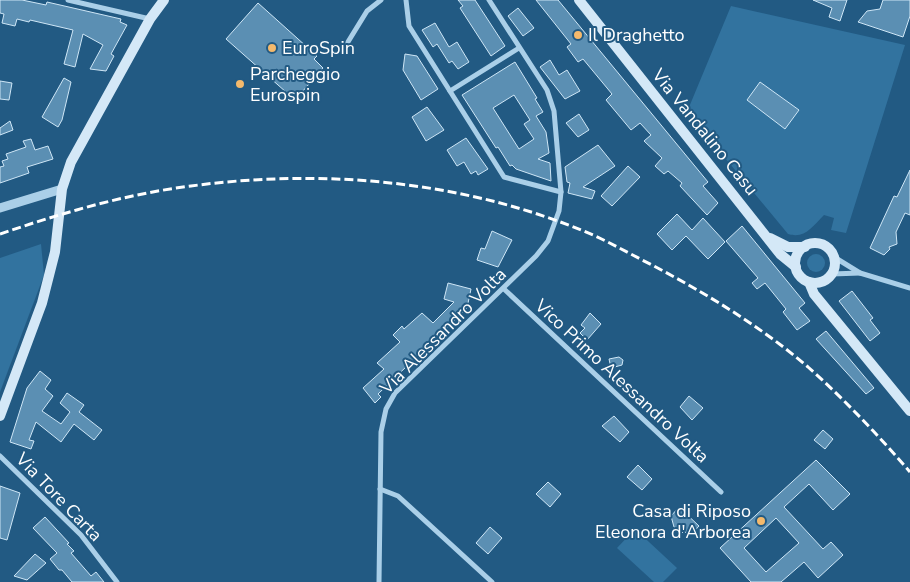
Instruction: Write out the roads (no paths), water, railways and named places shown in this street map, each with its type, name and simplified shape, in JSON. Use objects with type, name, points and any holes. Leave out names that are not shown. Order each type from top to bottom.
[{"type":"main road","points":[[0,416],[42,303],[55,252],[62,189],[71,162],[82,139],[150,20],[164,0]]},
{"type":"main road","name":"Via Vandalino Casu","points":[[579,0],[769,237],[780,254],[796,267]]},
{"type":"main road","name":"Via Vandalino Casu","points":[[769,237],[788,247],[805,247]]},
{"type":"main road","points":[[809,282],[824,281],[832,274],[834,257],[825,246],[813,244],[805,247],[798,254],[796,267],[798,274],[809,282],[814,294],[910,411]]},
{"type":"main road","points":[[824,281],[826,308]]},
{"type":"street","points":[[68,0],[150,20]]},
{"type":"street","points":[[343,50],[367,11],[381,0]]},
{"type":"street","points":[[406,0],[409,26],[504,177],[560,192]]},
{"type":"street","name":"Via Alessandro Volta","points":[[379,582],[381,432],[386,409],[395,393],[504,289],[548,240],[556,222],[560,201],[554,110],[547,90],[488,0]]},
{"type":"street","points":[[450,91],[519,48]]},
{"type":"street","points":[[0,208],[62,189]]},
{"type":"street","points":[[834,257],[860,273],[910,288]]},
{"type":"street","points":[[832,274],[860,273]]},
{"type":"street","name":"Vico Primo Alessandro Volta","points":[[504,289],[722,492]]},
{"type":"street","name":"Via Tore Carta","points":[[0,456],[81,534],[117,582]]},
{"type":"street","points":[[380,489],[398,496],[492,582]]},
{"type":"railway","points":[[0,234],[118,199],[167,189],[242,181],[293,178],[344,179],[446,191],[496,202],[545,217],[593,235],[673,276],[733,312],[771,338],[808,367],[861,418],[910,472]]},
{"type":"place","name":"Il Draghetto","points":[[578,35]]},
{"type":"place","name":"EuroSpin","points":[[272,48]]},
{"type":"place","name":"Parcheggio Eurospin","points":[[240,84]]},
{"type":"place","name":"Casa di Riposo Eleonora d'Arborea","points":[[761,521]]}]
